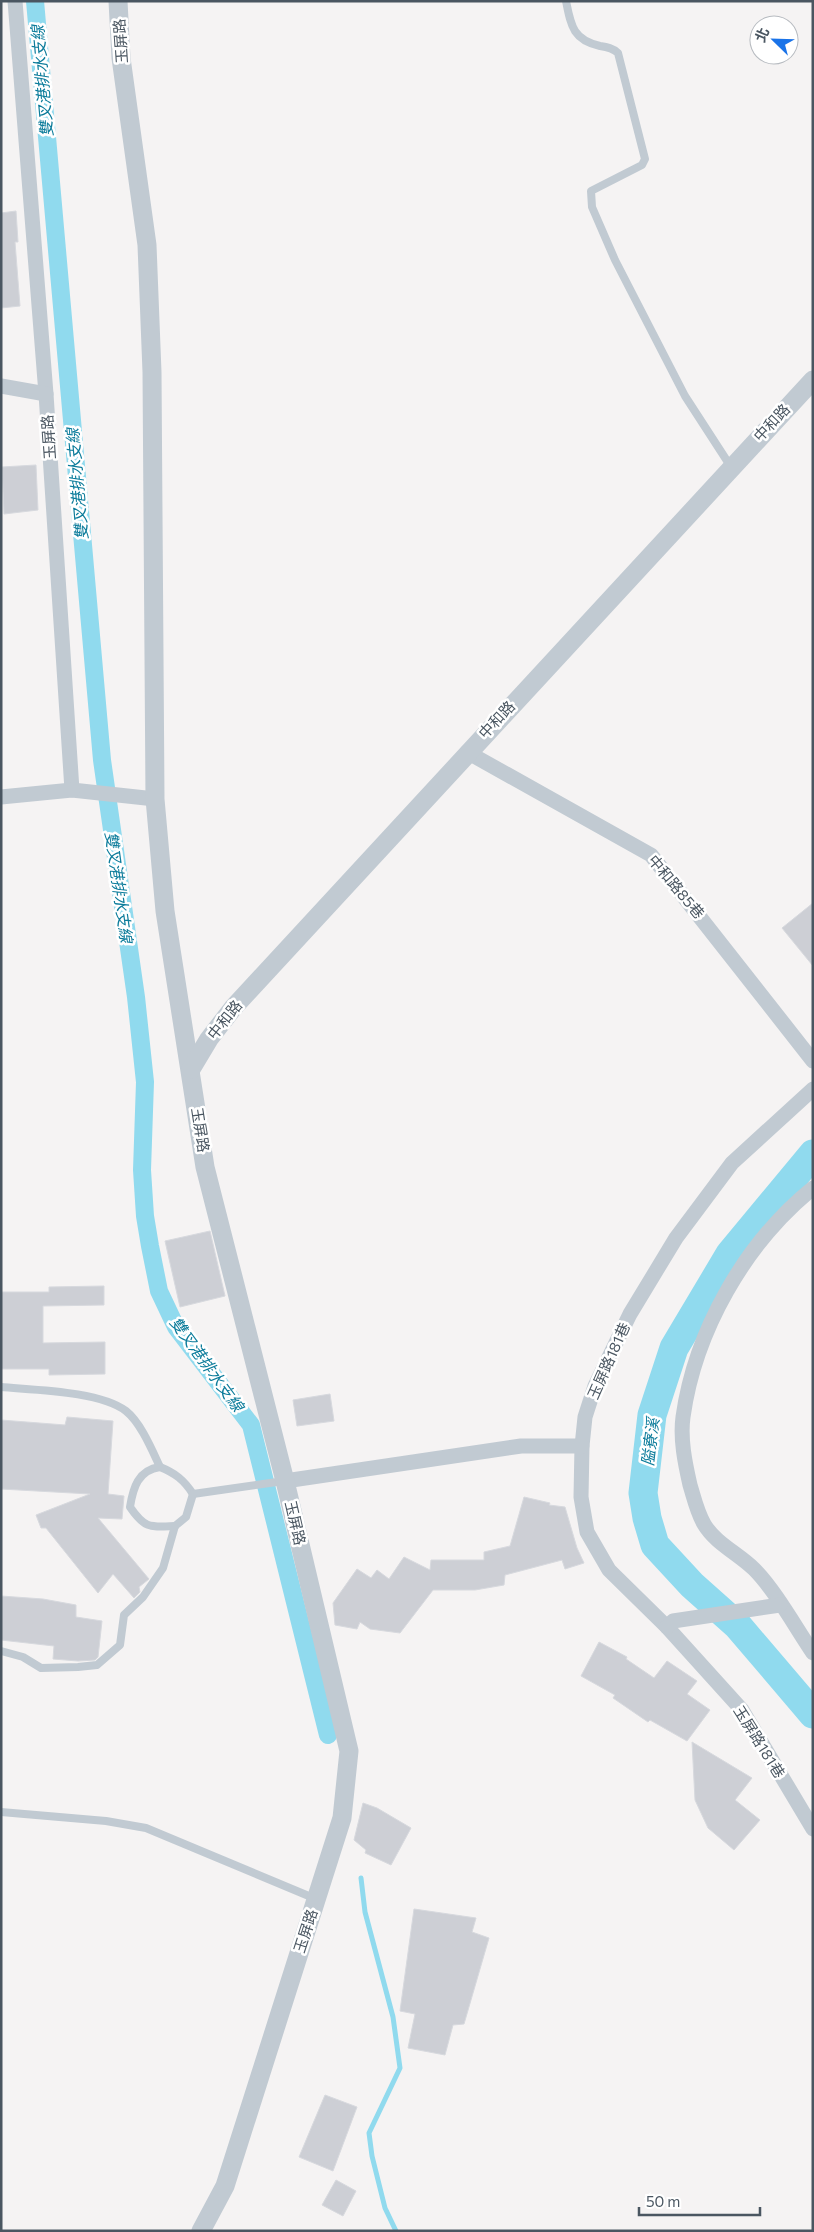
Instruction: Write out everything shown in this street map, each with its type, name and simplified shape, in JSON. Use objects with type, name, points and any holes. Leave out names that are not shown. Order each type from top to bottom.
[{"type":"street","name":"玉屏路","points":[[15,1],[46,394],[72,790]]},
{"type":"street","name":"玉屏路","points":[[118,1],[121,58],[147,255],[152,372],[155,800],[166,911],[205,1167],[285,1481],[349,1751],[342,1818],[225,2186],[202,2231]]},
{"type":"street","name":"中和路","points":[[190,1069],[209,1039],[233,1008],[467,752],[813,380]]},
{"type":"street","points":[[1,386],[46,394]]},
{"type":"street","name":"中和路85巷","points":[[467,752],[652,855],[813,1061]]},
{"type":"street","points":[[1,797],[72,790],[155,800]]},
{"type":"street","name":"玉屏路181巷","points":[[813,1090],[732,1162],[676,1238],[630,1314],[595,1386],[585,1417],[582,1446],[581,1497],[587,1532],[609,1570],[670,1624],[742,1710],[813,1829]]},
{"type":"street","points":[[813,1188],[794,1203],[763,1239],[722,1301],[712,1321],[697,1361],[683,1418],[683,1443],[688,1475],[697,1510],[705,1525],[755,1570],[773,1605],[813,1653]]},
{"type":"street","points":[[285,1481],[521,1446],[582,1446]]},
{"type":"street","points":[[670,1624],[773,1605]]},
{"type":"lane","points":[[566,1],[570,24],[582,41],[610,48],[618,53],[645,159],[642,165],[591,191],[592,207],[615,260],[684,396],[731,467]]},
{"type":"lane","points":[[1,1387],[93,1397],[126,1411],[147,1439],[160,1467]]},
{"type":"lane","points":[[1,1651],[23,1657],[41,1668],[97,1665],[120,1645],[124,1615],[143,1597],[163,1568],[175,1526],[186,1517],[193,1494],[187,1484],[172,1472],[160,1467],[150,1468],[139,1477],[132,1491],[130,1507],[140,1522],[152,1527],[175,1526]]},
{"type":"lane","points":[[193,1494],[285,1481]]},
{"type":"lane","points":[[1,1812],[106,1821],[146,1828],[316,1899]]},
{"type":"building","points":[[16,211],[18,242],[15,242],[20,306],[1,308],[1,213]]},
{"type":"building","points":[[36,465],[38,510],[4,514],[2,467]]},
{"type":"building","points":[[813,903],[813,966],[782,928]]},
{"type":"building","points":[[210,1231],[225,1296],[180,1307],[165,1241]]},
{"type":"building","points":[[104,1286],[104,1305],[43,1306],[43,1343],[105,1342],[105,1374],[49,1375],[49,1369],[1,1369],[1,1292],[49,1292],[49,1287]]},
{"type":"building","points":[[330,1394],[334,1421],[297,1426],[293,1400]]},
{"type":"building","points":[[67,1417],[113,1421],[108,1494],[124,1496],[122,1519],[98,1518],[149,1579],[139,1587],[140,1592],[134,1598],[113,1574],[98,1593],[46,1528],[41,1528],[36,1515],[90,1494],[1,1489],[1,1420],[65,1425]]},
{"type":"building","points":[[524,1497],[550,1503],[549,1505],[565,1507],[577,1548],[584,1563],[565,1569],[562,1560],[505,1575],[504,1585],[475,1590],[433,1590],[400,1633],[370,1629],[360,1622],[357,1629],[335,1625],[333,1603],[357,1569],[371,1578],[377,1570],[389,1579],[404,1557],[430,1570],[431,1560],[484,1560],[484,1552],[510,1546]]},
{"type":"building","points":[[1,1596],[43,1599],[76,1605],[76,1617],[102,1621],[98,1657],[95,1660],[78,1661],[53,1659],[54,1646],[1,1640]]},
{"type":"building","points":[[599,1642],[627,1657],[626,1659],[654,1678],[667,1661],[697,1681],[687,1694],[710,1710],[687,1741],[650,1720],[648,1722],[613,1698],[615,1695],[581,1676]]},
{"type":"building","points":[[692,1742],[752,1778],[735,1800],[760,1820],[734,1850],[708,1828],[695,1800]]},
{"type":"building","points":[[363,1803],[377,1808],[411,1828],[391,1865],[365,1853],[366,1850],[354,1840]]},
{"type":"building","points":[[414,1909],[476,1918],[472,1932],[489,1938],[464,2024],[453,2025],[445,2055],[408,2048],[415,2014],[400,2011]]},
{"type":"building","points":[[325,2095],[357,2107],[333,2171],[299,2157]]},
{"type":"building","points":[[336,2180],[356,2191],[343,2216],[322,2205]]},
{"type":"waterway","name":"雙叉港排水支線","points":[[35,1],[102,760],[136,997],[145,1082],[142,1170],[145,1216],[150,1246],[159,1291],[176,1327],[251,1425],[328,1735]]},
{"type":"waterway","name":"隘寮溪","points":[[813,1154],[730,1254],[674,1348],[652,1415],[643,1493],[647,1518],[655,1545],[692,1585],[738,1626],[813,1714]]},
{"type":"waterway","points":[[361,1878],[365,1912],[393,2017],[400,2068],[369,2133],[372,2156],[385,2208],[396,2231]]}]
